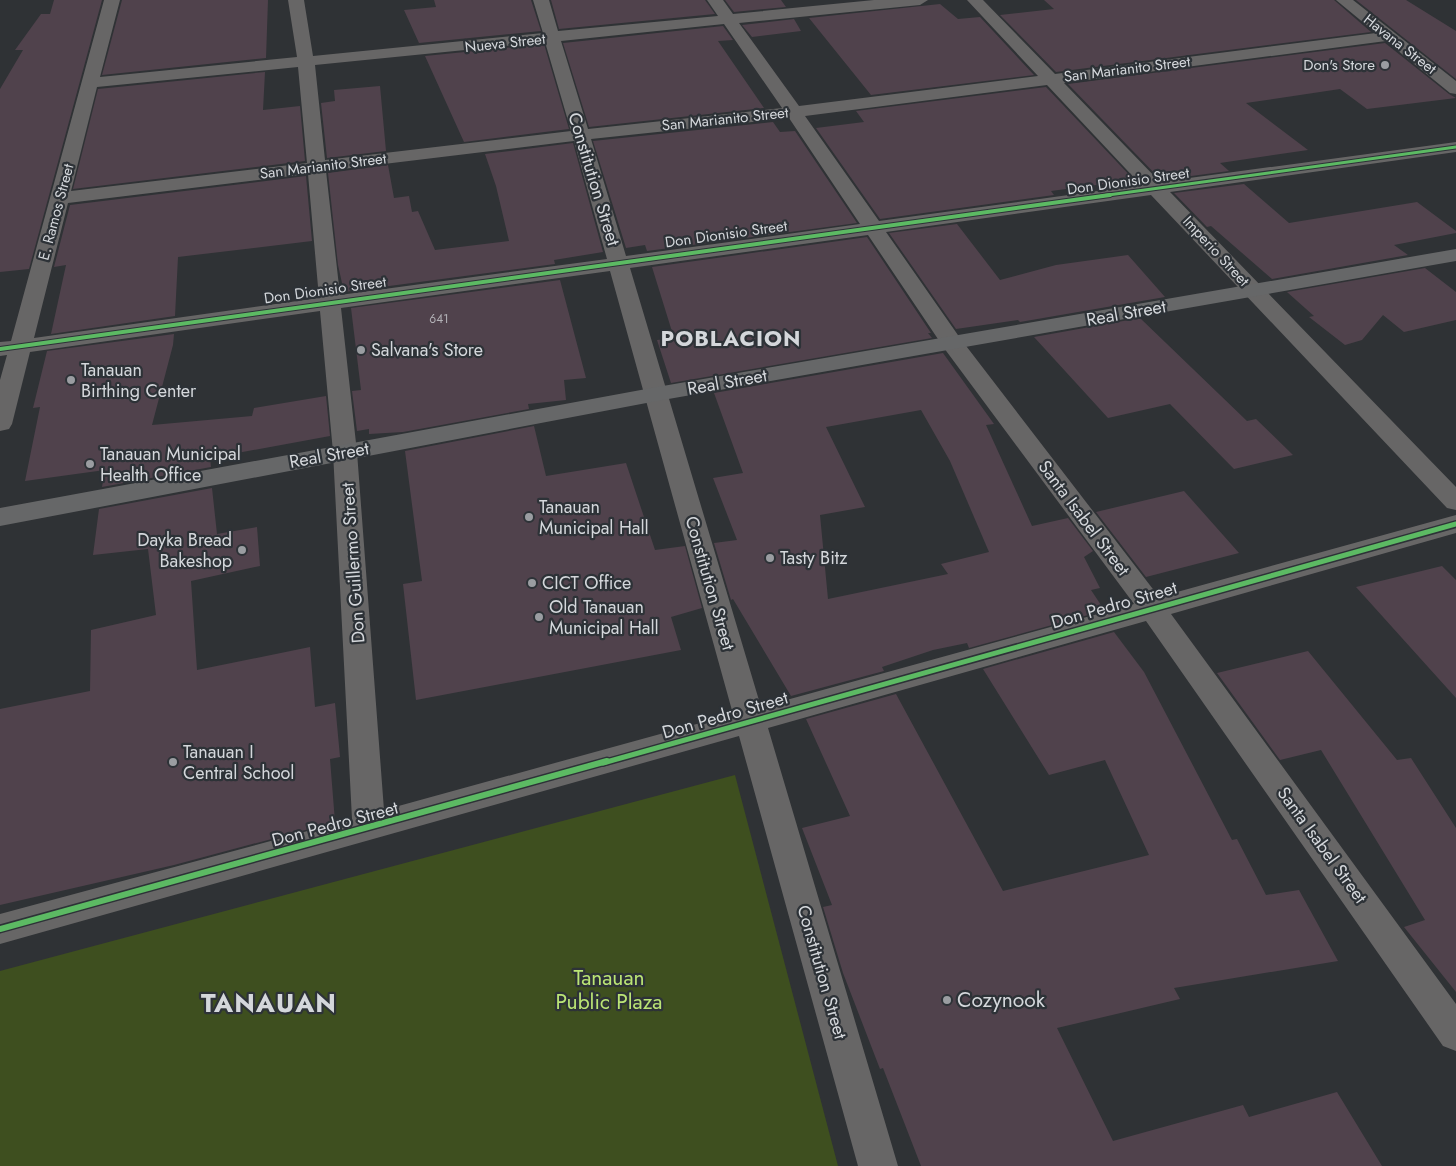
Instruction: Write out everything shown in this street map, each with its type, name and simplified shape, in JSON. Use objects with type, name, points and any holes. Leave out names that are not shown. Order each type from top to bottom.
[{"type":"main road","name":"Real Street","points":[[0,518],[657,394],[1456,255]]},
{"type":"street","name":"E. Ramos Street","points":[[0,424],[112,0]]},
{"type":"street","name":"Don Guillermo Street","points":[[296,0],[306,62],[346,452],[369,828]]},
{"type":"street","name":"Constitution Street","points":[[540,0],[619,262],[749,722],[878,1166]]},
{"type":"street","name":"Santa Isabel Street","points":[[714,0],[794,112],[952,343],[1153,608],[1456,1034]]},
{"type":"street","name":"Nueva Street","points":[[90,83],[920,0]]},
{"type":"street","name":"Imperio Street","points":[[975,0],[1456,502]]},
{"type":"street","name":"Havana Street","points":[[1344,0],[1456,89]]},
{"type":"street","name":"San Marianito Street","points":[[60,198],[580,135],[794,112],[1389,36]]},
{"type":"street","name":"Don Dionisio Street","points":[[0,349],[873,227],[1159,190],[1456,147]]},
{"type":"street","name":"Don Pedro Street","points":[[0,930],[1456,524]]},
{"type":"green space","name":"Tanauan Public Plaza","points":[[735,775],[838,1166],[0,1166],[0,971]]},
{"type":"building","points":[[54,0],[102,0],[29,269],[0,272],[0,89],[23,50],[15,50],[41,14],[50,14]]},
{"type":"building","points":[[122,0],[268,0],[266,58],[102,75]]},
{"type":"building","points":[[434,0],[531,0],[541,31],[419,43],[404,10],[436,7]]},
{"type":"building","points":[[551,0],[705,0],[715,14],[559,29]]},
{"type":"building","points":[[725,0],[781,0],[786,7],[734,12]]},
{"type":"building","points":[[1044,0],[1334,0],[1371,32],[1056,72],[1000,15],[1054,9]]},
{"type":"building","points":[[1356,0],[1406,0],[1456,31],[1456,79]]},
{"type":"building","points":[[940,4],[958,19],[980,17],[1034,75],[871,95],[809,18]]},
{"type":"building","points":[[794,19],[801,31],[752,37],[742,25]]},
{"type":"building","points":[[723,26],[733,40],[718,41],[764,108],[589,127],[563,43]]},
{"type":"building","points":[[1385,43],[1456,98],[1367,109],[1340,89],[1246,103],[1308,150],[1220,163],[1229,171],[1161,180],[1068,84]]},
{"type":"building","points":[[544,44],[569,129],[464,142],[425,56]]},
{"type":"building","points":[[265,72],[263,110],[300,106],[305,161],[73,189],[98,89]]},
{"type":"building","points":[[380,86],[386,151],[327,158],[321,103],[335,101],[334,90]]},
{"type":"building","points":[[1046,87],[1134,180],[1051,191],[1054,195],[880,219],[816,128],[864,122],[856,111]]},
{"type":"building","points":[[773,122],[780,132],[795,131],[857,223],[647,251],[645,245],[626,248],[593,141]]},
{"type":"building","points":[[573,143],[603,252],[554,260],[555,264],[344,292],[338,265],[328,173],[388,165],[394,198],[409,196],[412,212],[418,211],[435,250],[509,241],[496,186],[485,154]]},
{"type":"building","points":[[306,176],[312,241],[178,257],[175,316],[51,334],[66,265],[54,267],[70,205]]},
{"type":"building","points":[[1244,184],[1289,223],[1417,202],[1456,231],[1456,233],[1394,245],[1408,255],[1272,279],[1211,226],[1207,227],[1174,193]]},
{"type":"building","points":[[957,224],[1000,280],[1056,265],[1128,255],[1165,297],[1020,322],[1018,320],[956,329],[889,233]]},
{"type":"building","points":[[867,237],[931,333],[928,333],[932,338],[671,383],[657,340],[674,338],[652,267]]},
{"type":"building","points":[[1425,268],[1456,292],[1456,320],[1404,332],[1383,315],[1362,340],[1345,345],[1309,317],[1314,316],[1287,292]]},
{"type":"building","points":[[560,280],[586,378],[564,380],[566,400],[528,404],[529,409],[403,432],[369,434],[369,429],[357,431],[352,391],[361,390],[351,308]]},
{"type":"building","points":[[1140,318],[1247,421],[1256,419],[1293,455],[1234,469],[1170,404],[1108,418],[1034,337]]},
{"type":"building","points":[[174,334],[173,345],[152,425],[252,416],[254,408],[326,396],[330,436],[210,458],[211,467],[102,487],[105,470],[25,481],[40,407],[33,408],[47,351]]},
{"type":"building","points":[[943,353],[994,424],[986,425],[1032,526],[1068,518],[1093,551],[1084,557],[1100,588],[1091,590],[1101,605],[1095,606],[1099,612],[969,648],[967,643],[933,650],[882,667],[884,671],[791,696],[733,599],[731,600],[714,543],[737,540],[713,478],[743,473],[714,393]],"holes":[[[921,410],[950,461],[989,552],[941,564],[948,574],[828,599],[820,515],[865,507],[826,427]]]},
{"type":"building","points":[[534,426],[546,476],[626,463],[655,550],[685,546],[702,608],[671,617],[681,650],[416,700],[403,584],[422,581],[405,451]]},
{"type":"building","name":"Tanauan I Central School","points":[[212,488],[217,534],[257,527],[260,566],[191,581],[197,670],[310,647],[315,707],[335,703],[340,757],[330,759],[335,822],[174,865],[0,905],[0,709],[90,691],[91,630],[156,615],[148,549],[93,555],[99,509]]},
{"type":"building","points":[[1184,491],[1239,553],[1146,577],[1096,512]]},
{"type":"building","points":[[1442,566],[1456,580],[1456,698],[1356,587]]},
{"type":"building","points":[[1114,632],[1144,672],[1232,840],[1237,839],[1266,895],[1299,890],[1338,961],[1174,988],[1180,999],[1057,1028],[1113,1141],[1243,1105],[1249,1117],[1337,1092],[1382,1166],[921,1166],[883,1068],[880,1069],[843,973],[823,907],[832,905],[802,828],[850,816],[806,719],[896,694],[1003,891],[1149,855],[1105,760],[1049,775],[983,669]]},
{"type":"building","points":[[1308,651],[1397,760],[1411,758],[1456,828],[1456,992],[1404,927],[1425,920],[1321,750],[1280,760],[1217,673]]},
{"type":"cycle path","points":[[0,349],[1456,147]]},
{"type":"cycle path","points":[[0,929],[369,828],[1456,524]]},
{"type":"place","name":"Don's Store","points":[[1385,65]]},
{"type":"place","name":"Salvana's Store","points":[[361,350]]},
{"type":"place","name":"Tanauan Birthing Center","points":[[71,380]]},
{"type":"place","name":"Tanauan Municipal Health Office","points":[[90,464]]},
{"type":"place","name":"Tanauan Municipal Hall","points":[[529,517]]},
{"type":"place","name":"Dayka Bread Bakeshop","points":[[242,550]]},
{"type":"place","name":"Tasty Bitz","points":[[770,558]]},
{"type":"place","name":"CICT Office","points":[[532,583]]},
{"type":"place","name":"Old Tanauan Municipal Hall","points":[[539,617]]},
{"type":"place","name":"Tanauan I Central School","points":[[173,762]]},
{"type":"place","name":"Cozynook","points":[[947,1000]]},
{"type":"district","name":"POBLACION","points":[[731,338]]},
{"type":"district","name":"TANAUAN","points":[[269,1003]]}]
